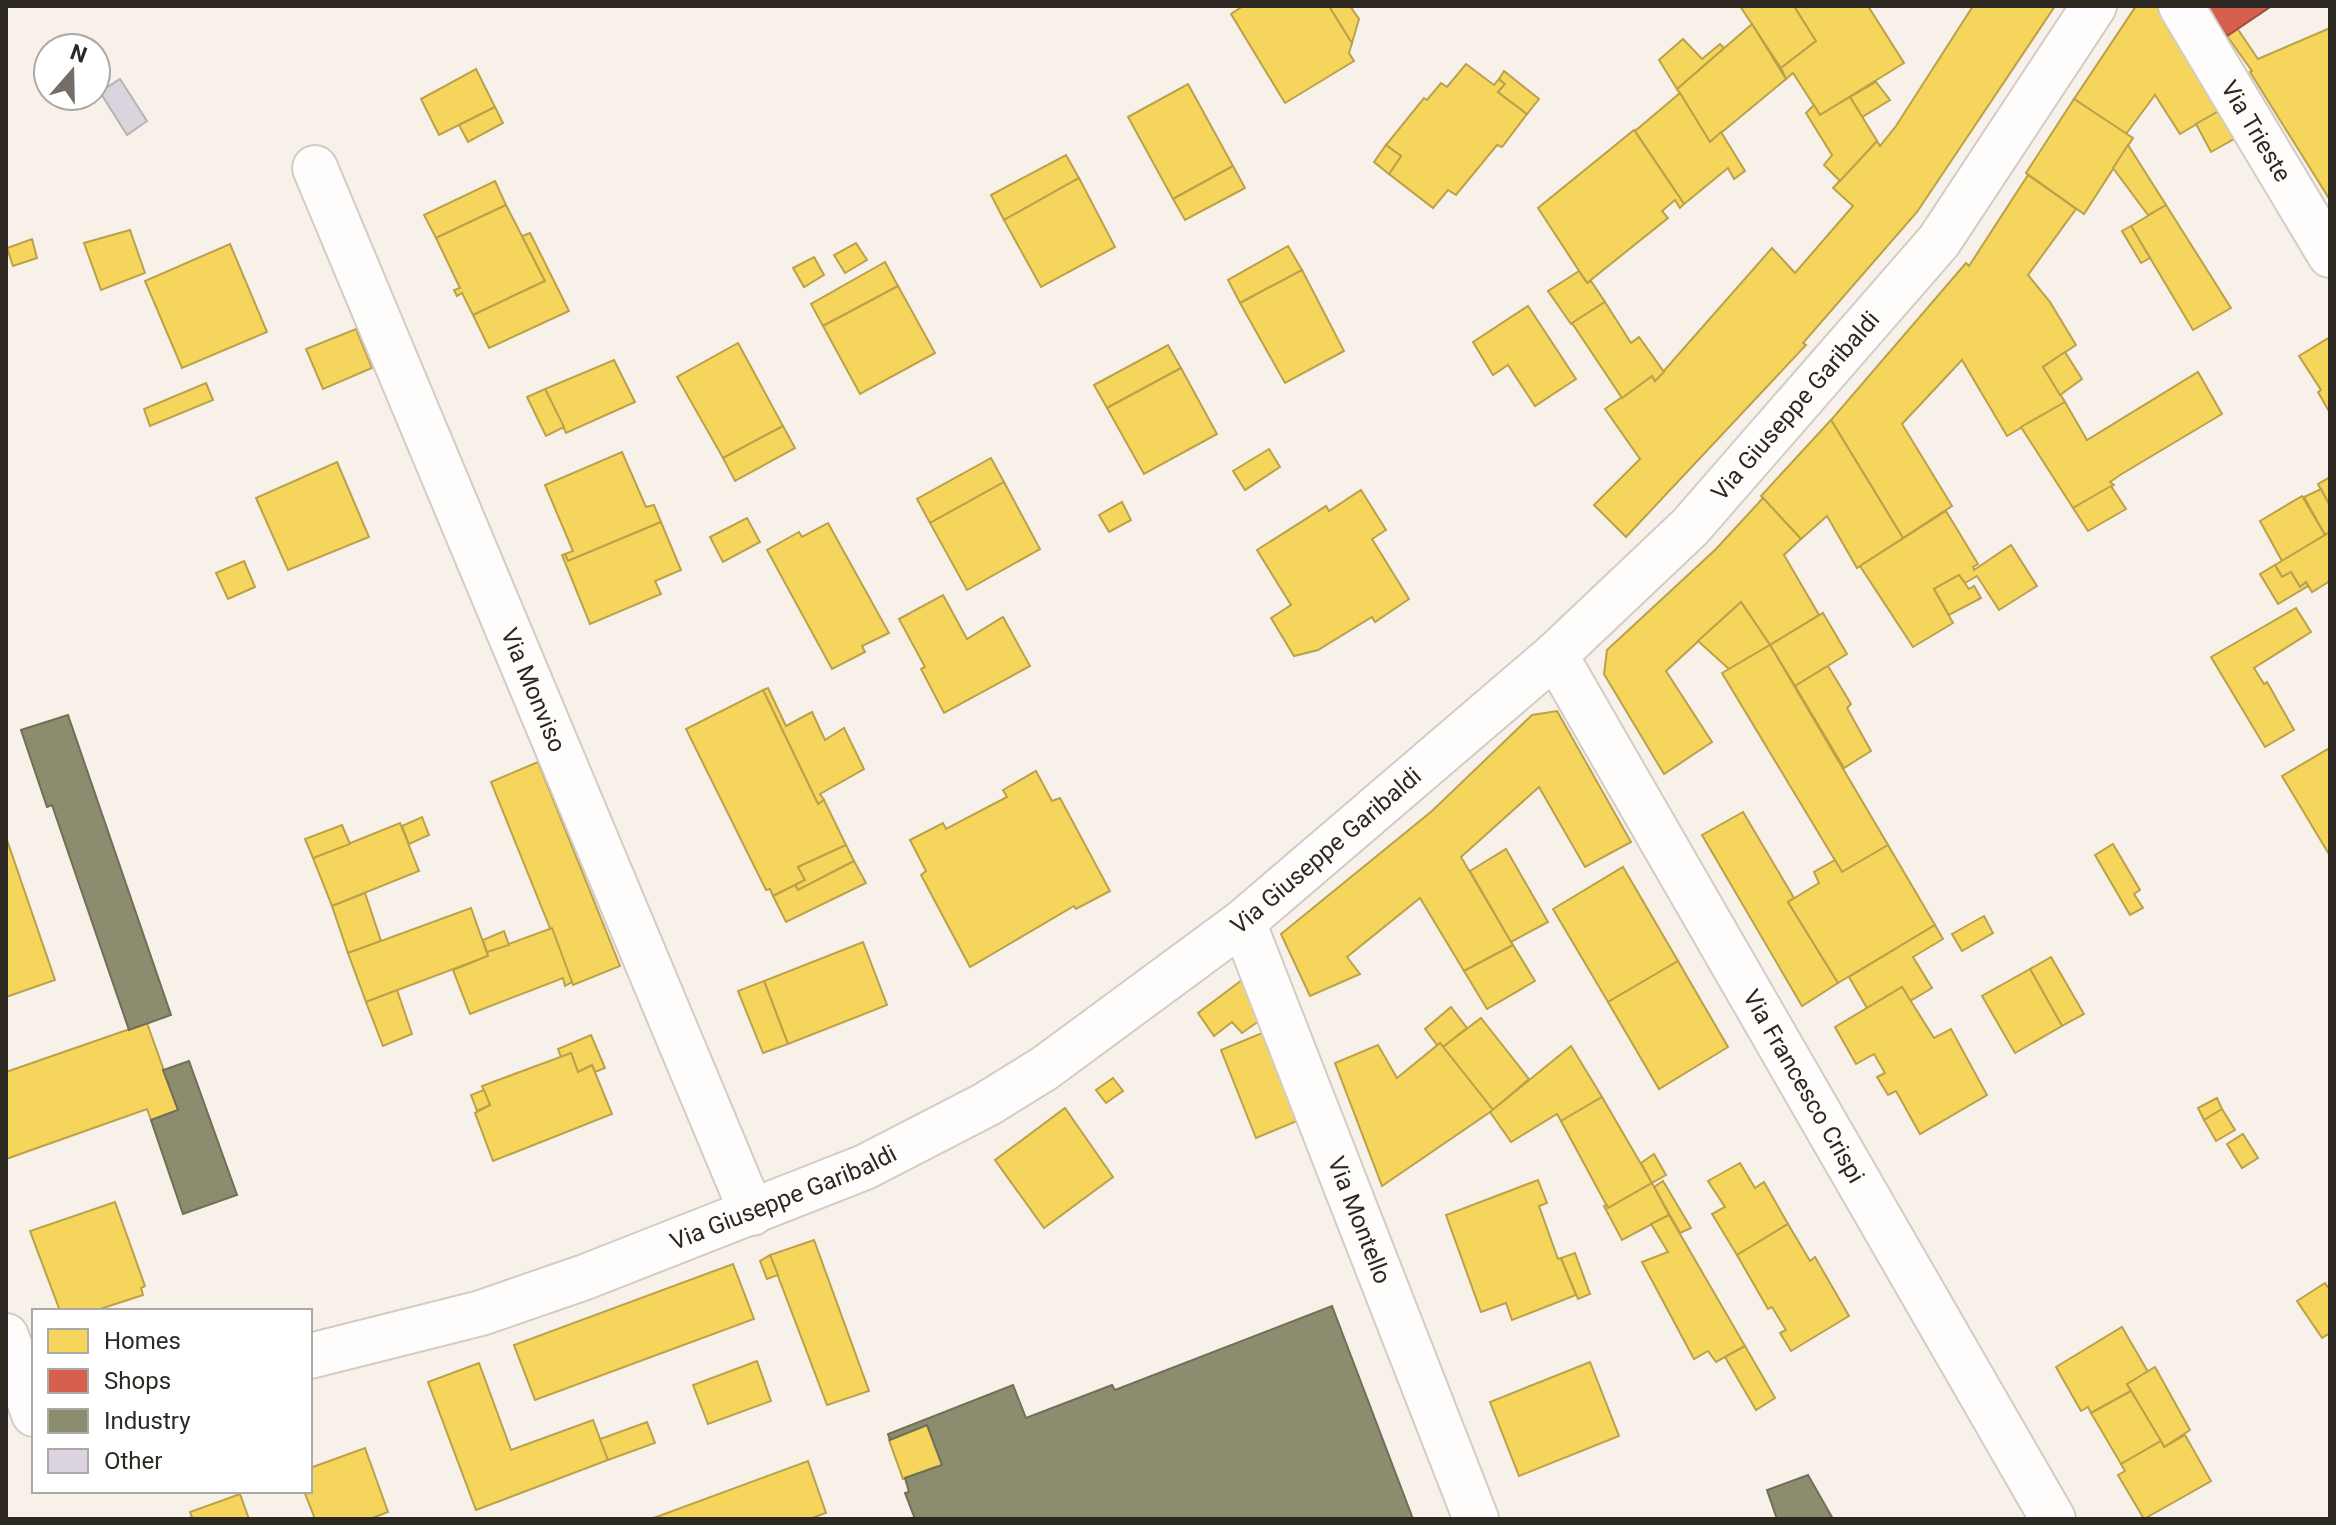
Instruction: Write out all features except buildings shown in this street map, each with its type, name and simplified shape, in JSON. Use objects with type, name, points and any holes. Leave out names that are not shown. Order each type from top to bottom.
[{"type":"street","name":"Via Giuseppe Garibaldi","points":[[312,1355],[481,1313],[585,1277],[865,1167],[987,1104],[1045,1068],[1243,922],[1555,655],[1690,527],[1939,241],[2094,6]]},
{"type":"street","name":"Via Trieste","points":[[2181,6],[2330,255]]},
{"type":"street","name":"Via Monviso","points":[[315,168],[752,1213]]},
{"type":"street","name":"Via Francesco Crispi","points":[[1555,655],[2053,1519]]},
{"type":"street","name":"Via Montello","points":[[1243,922],[1476,1519]]},
{"type":"street","points":[[6,1336],[32,1408]]},
{"type":"street","points":[[6,1427],[32,1421]]}]
